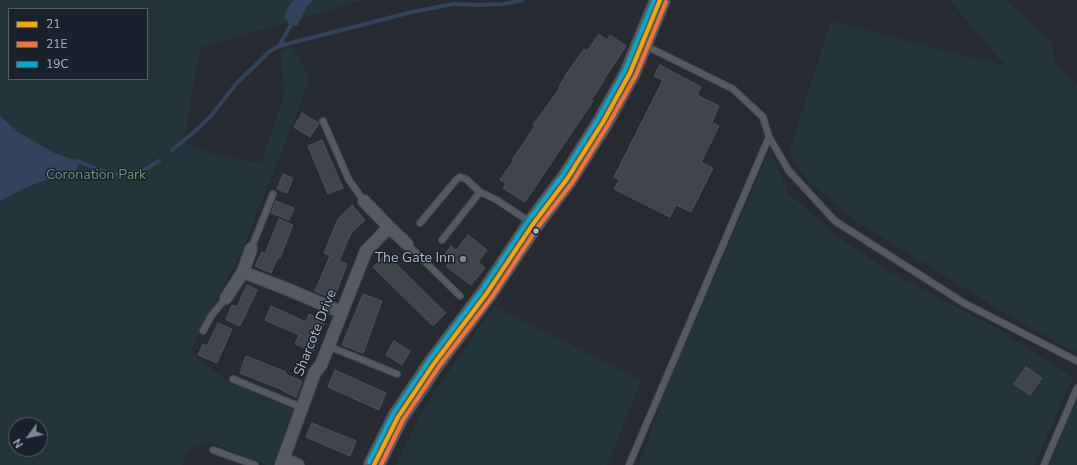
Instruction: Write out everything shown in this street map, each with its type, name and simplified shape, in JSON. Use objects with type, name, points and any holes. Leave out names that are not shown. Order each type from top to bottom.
[{"type":"highway","points":[[374,465],[398,417],[435,362],[488,293],[533,224],[567,179],[603,122],[630,73],[660,0]]},
{"type":"street","points":[[364,201],[407,244]]},
{"type":"street","name":"Sharcote Drive","points":[[282,462],[315,372],[321,365],[366,251],[389,227]]},
{"type":"street","points":[[226,298],[243,272],[251,249]]},
{"type":"street","points":[[243,272],[341,312]]},
{"type":"street","points":[[282,462],[298,465]]},
{"type":"lane","points":[[642,44],[733,89],[763,117],[769,137],[789,171],[835,221],[964,303],[1077,361]]},
{"type":"lane","points":[[323,121],[349,180],[364,201]]},
{"type":"lane","points":[[629,465],[769,137]]},
{"type":"lane","points":[[420,223],[457,179],[463,177],[480,192],[497,200],[533,224]]},
{"type":"lane","points":[[442,240],[480,192]]},
{"type":"lane","points":[[251,249],[272,194]]},
{"type":"lane","points":[[407,244],[460,296]]},
{"type":"lane","points":[[203,331],[211,316],[226,298]]},
{"type":"lane","points":[[328,346],[397,374]]},
{"type":"lane","points":[[233,379],[303,408]]},
{"type":"lane","points":[[1044,465],[1077,388]]},
{"type":"lane","points":[[213,450],[255,465]]},
{"type":"green space","name":"Coronation Park","points":[[0,0],[363,0],[200,48],[184,142],[216,155],[261,163],[285,93],[280,51],[292,46],[310,79],[244,246],[190,351],[226,380],[293,409],[273,465],[266,465],[210,442],[188,450],[183,465],[0,465]]},
{"type":"green space","points":[[949,0],[1006,0],[1052,42],[1055,63],[1077,84],[1077,351],[1072,351],[1010,316],[857,222],[807,180],[789,152],[831,21],[1006,66]]},
{"type":"green space","points":[[770,150],[789,194],[838,237],[885,269],[997,329],[1073,377],[1034,465],[639,465],[663,395]]},
{"type":"green space","points":[[494,306],[641,380],[607,465],[396,465],[425,406]]},
{"type":"green space","points":[[1077,399],[1077,465],[1049,465]]},
{"type":"water","points":[[294,0],[314,0],[307,6],[298,25],[294,26],[289,24],[284,17]]},
{"type":"water","points":[[0,116],[18,132],[54,153],[78,161],[75,180],[49,179],[27,187],[0,201]]},
{"type":"building","points":[[599,34],[607,40],[610,35],[626,46],[591,100],[593,101],[525,202],[503,188],[506,183],[500,180],[535,126],[533,125],[560,88],[559,87],[567,73],[584,49],[587,51]]},
{"type":"building","points":[[660,65],[701,87],[697,95],[719,106],[712,122],[719,126],[701,162],[713,168],[691,212],[676,205],[670,217],[614,189],[619,180],[614,177],[663,80],[654,76]]},
{"type":"building","points":[[302,113],[319,123],[310,137],[294,127]]},
{"type":"building","points":[[322,140],[343,188],[328,194],[308,146]]},
{"type":"building","points":[[283,174],[293,178],[287,193],[277,189]]},
{"type":"building","points":[[276,201],[294,208],[289,220],[271,213]]},
{"type":"building","points":[[352,205],[365,220],[351,233],[339,261],[347,264],[334,299],[315,291],[330,256],[324,253],[338,219]]},
{"type":"building","points":[[279,219],[293,225],[280,258],[278,257],[271,273],[255,266],[262,252],[265,254]]},
{"type":"building","name":"The Gate Inn","points":[[468,235],[487,250],[478,262],[485,268],[471,285],[446,266],[449,262],[443,257],[451,246],[456,250]]},
{"type":"building","points":[[386,254],[446,313],[433,326],[373,267]]},
{"type":"building","points":[[247,285],[257,290],[240,326],[226,320],[232,305],[237,307]]},
{"type":"building","points":[[363,294],[382,301],[363,353],[342,345]]},
{"type":"building","points":[[271,306],[306,322],[309,314],[325,321],[313,351],[295,344],[299,335],[265,320]]},
{"type":"building","points":[[218,323],[232,329],[217,363],[198,355],[203,344],[207,346]]},
{"type":"building","points":[[394,341],[410,351],[402,365],[386,355]]},
{"type":"building","points":[[246,356],[286,372],[285,374],[302,381],[296,397],[283,390],[240,373]]},
{"type":"building","points":[[1026,367],[1042,378],[1030,395],[1014,384]]},
{"type":"building","points":[[335,370],[386,393],[379,410],[328,387]]},
{"type":"building","points":[[312,423],[356,441],[350,456],[306,437]]},
{"type":"waterway","points":[[172,150],[211,116],[236,84],[270,51],[279,46],[412,12],[454,4],[504,4],[522,0]]},
{"type":"waterway","points":[[279,46],[291,25]]},
{"type":"waterway","points":[[78,161],[99,170],[121,175],[144,170],[159,161]]},
{"type":"transit line","name":"19C","points":[[369,462],[393,414],[430,359],[482,290],[528,221],[562,176],[598,119],[625,70],[654,0]]},
{"type":"transit line","name":"21","points":[[374,465],[398,417],[435,362],[487,293],[533,224],[567,179],[603,122],[630,73],[660,0]]},
{"type":"transit line","name":"21E","points":[[381,465],[403,420],[440,365],[492,297],[538,227],[572,183],[608,125],[636,75],[666,2]]},
{"type":"place","name":"The Gate Inn","points":[[463,259]]}]
